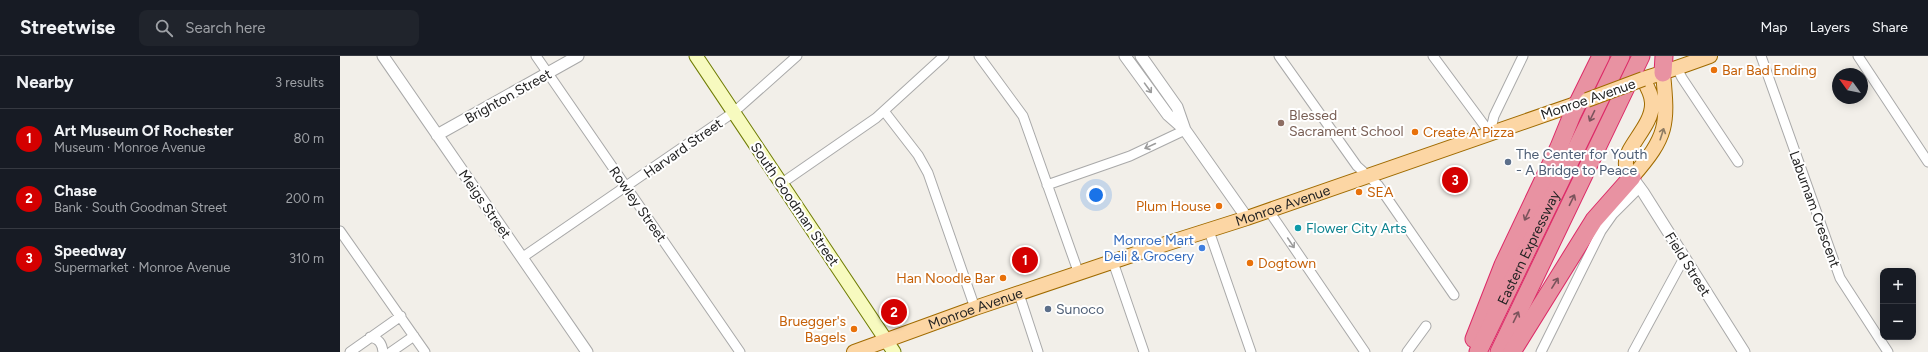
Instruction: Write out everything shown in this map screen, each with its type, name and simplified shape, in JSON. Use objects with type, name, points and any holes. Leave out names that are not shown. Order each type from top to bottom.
[{"type":"highway","points":[[1469,352],[1501,269],[1582,102],[1601,56]]},
{"type":"highway","name":"Eastern Expressway","points":[[1478,352],[1621,56]]},
{"type":"highway","name":"Eastern Expressway","points":[[1499,352],[1641,56]]},
{"type":"highway","points":[[1512,352],[1594,220],[1636,182]]},
{"type":"main road","name":"South Goodman Street","points":[[696,56],[890,346]]},
{"type":"main road","name":"Monroe Avenue","points":[[854,352],[890,346],[975,308],[1269,211],[1367,175],[1582,102],[1644,79],[1668,65],[1710,56]]},
{"type":"main road","points":[[1636,182],[1663,132],[1666,112],[1668,65]]},
{"type":"main road","points":[[1636,182],[1626,165],[1627,157],[1644,128],[1652,108],[1651,97],[1644,79]]},
{"type":"street","name":"Meigs Street","points":[[383,56],[523,257],[587,352]]},
{"type":"street","name":"Rowley Street","points":[[536,56],[740,352]]},
{"type":"street","name":"Brighton Street","points":[[437,135],[578,56]]},
{"type":"street","name":"Harvard Street","points":[[523,257],[626,188],[734,112],[797,56]]},
{"type":"street","points":[[782,183],[884,110],[944,56]]},
{"type":"street","points":[[979,56],[1023,116],[1079,274]]},
{"type":"street","points":[[1125,56],[1168,115],[1186,130]]},
{"type":"street","points":[[1141,56],[1177,107],[1186,130],[1247,218]]},
{"type":"street","points":[[1280,56],[1357,166],[1378,185],[1454,295]]},
{"type":"street","points":[[1434,56],[1490,133]]},
{"type":"street","points":[[1490,133],[1494,116],[1523,56]]},
{"type":"street","name":"Laburnam Crescent","points":[[1761,56],[1840,278],[1888,352]]},
{"type":"street","points":[[1858,56],[1928,162]]},
{"type":"street","points":[[1668,65],[1682,78],[1738,162]]},
{"type":"street","points":[[884,110],[918,155],[928,173],[975,308]]},
{"type":"street","points":[[1047,185],[1130,156],[1186,130]]},
{"type":"street","points":[[1542,352],[1601,231],[1623,203],[1636,182]]},
{"type":"street","name":"Field Street","points":[[1636,182],[1744,352]]},
{"type":"street","points":[[1269,211],[1365,352]]},
{"type":"street","points":[[340,231],[425,352]]},
{"type":"street","points":[[1209,231],[1251,352]]},
{"type":"street","points":[[1633,352],[1684,258]]},
{"type":"street","points":[[1113,262],[1144,352]]},
{"type":"street","points":[[1019,294],[1038,352]]},
{"type":"street","points":[[350,352],[401,316]]},
{"type":"street","points":[[1407,352],[1426,326]]},
{"type":"street","points":[[391,352],[414,336]]},
{"type":"street","points":[[370,337],[381,343],[383,352]]},
{"type":"place","name":"Bar Bad Ending","points":[[1714,70]]},
{"type":"place","name":"Blessed Sacrament School","points":[[1281,123]]},
{"type":"place","name":"Create A Pizza","points":[[1415,132]]},
{"type":"place","name":"The Center for Youth - A Bridge to Peace","points":[[1508,162]]},
{"type":"place","name":"Speedway","points":[[1455,180]]},
{"type":"place","name":"SEA","points":[[1359,192]]},
{"type":"place","name":"Plum House","points":[[1219,206]]},
{"type":"place","name":"Flower City Arts","points":[[1298,228]]},
{"type":"place","name":"Monroe Mart Deli & Grocery","points":[[1202,248]]},
{"type":"place","name":"Art Museum Of Rochester","points":[[1025,260]]},
{"type":"place","name":"Dogtown","points":[[1250,263]]},
{"type":"place","name":"Han Noodle Bar","points":[[1003,278]]},
{"type":"place","name":"Sunoco","points":[[1048,309]]},
{"type":"place","name":"Chase","points":[[894,312]]},
{"type":"place","name":"Bruegger's Bagels","points":[[854,329]]}]
